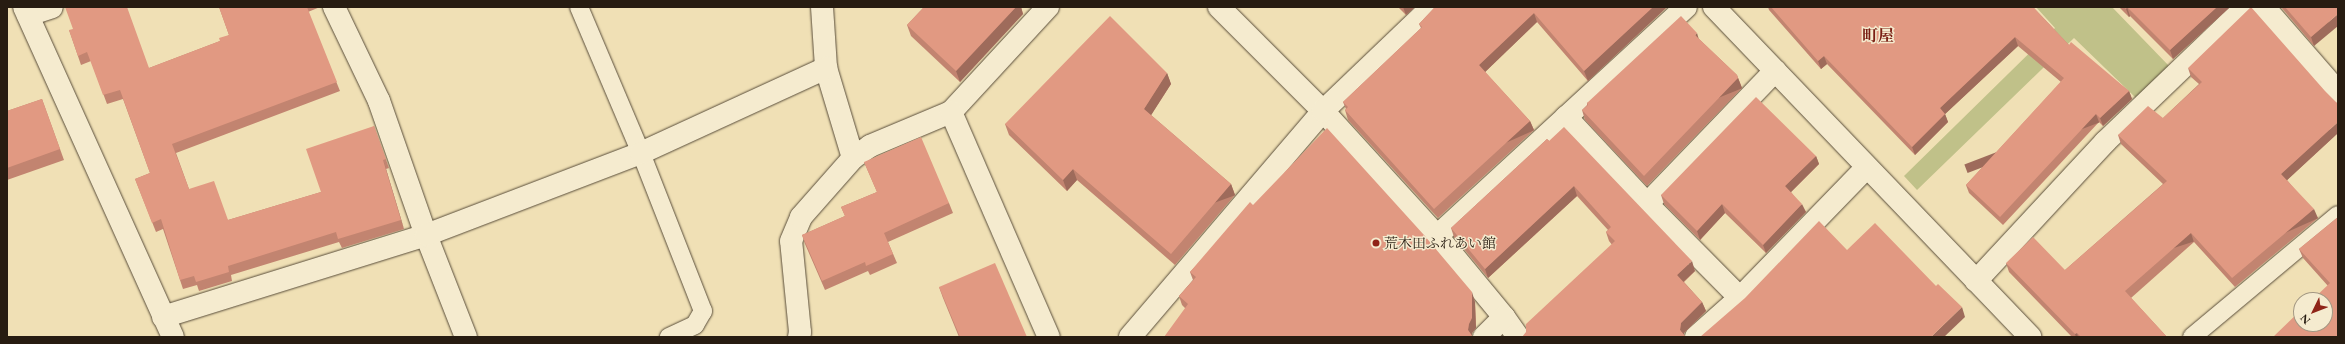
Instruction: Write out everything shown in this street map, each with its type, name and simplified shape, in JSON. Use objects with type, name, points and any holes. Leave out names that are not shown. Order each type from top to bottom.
[{"type":"street","points":[[52,7],[26,11],[173,337]]},
{"type":"street","points":[[334,7],[379,101],[426,235],[466,337]]},
{"type":"street","points":[[822,7],[826,68],[853,158]]},
{"type":"street","points":[[799,337],[800,332],[791,241],[800,217],[853,158],[870,146],[951,112],[1048,7]]},
{"type":"street","points":[[1219,7],[1323,111],[1438,236],[1504,317],[1518,337]]},
{"type":"street","points":[[1130,337],[1323,111],[1432,7]]},
{"type":"street","points":[[1438,236],[1686,7]]},
{"type":"street","points":[[1714,7],[2028,336]]},
{"type":"street","points":[[1976,281],[2105,142],[2249,7],[2338,92]]},
{"type":"street","points":[[163,317],[426,235],[641,153],[826,68]]},
{"type":"street","points":[[1647,204],[1775,71]]},
{"type":"street","points":[[951,112],[1049,337]]},
{"type":"street","points":[[1566,117],[1647,204],[1740,298]]},
{"type":"street","points":[[1696,337],[1740,298],[1867,167]]},
{"type":"street","points":[[1484,337],[1504,317]]},
{"type":"lane","points":[[579,7],[641,153],[703,310],[695,326],[669,337]]},
{"type":"lane","points":[[2192,337],[2338,216]]},
{"type":"green space","points":[[2036,7],[2112,7],[2170,67],[2137,99],[2074,38],[1917,190],[1904,176],[2055,28]]},
{"type":"building","points":[[65,7],[127,7],[149,68],[220,41],[219,38],[229,35],[219,7],[307,7],[337,82],[172,144],[189,189],[214,181],[228,220],[321,192],[306,149],[374,126],[386,159],[383,160],[401,220],[338,239],[336,232],[228,266],[229,272],[196,282],[194,276],[180,280],[161,219],[152,223],[135,179],[150,173],[120,90],[103,95],[87,52],[78,56],[69,30],[73,29]]},
{"type":"building","points":[[924,7],[1016,7],[956,71],[907,25]]},
{"type":"building","points":[[1435,7],[1653,7],[1584,71],[1534,13],[1479,65],[1530,121],[1434,209],[1345,110],[1348,107],[1343,102],[1422,27],[1419,24]]},
{"type":"building","points":[[1771,7],[2033,7],[2069,45],[2071,42],[2129,91],[2100,118],[2096,114],[2000,217],[1966,185],[2064,78],[2015,37],[1940,108],[1945,114],[1912,147],[1824,56],[1818,61]]},
{"type":"building","points":[[2127,7],[2217,7],[2170,50]]},
{"type":"building","points":[[2251,7],[2338,104],[2338,122],[2281,174],[2314,209],[2232,278],[2191,233],[2125,291],[2167,337],[2081,337],[2077,333],[2075,334],[2006,263],[2033,237],[2065,270],[2167,181],[2118,135],[2148,106],[2163,118],[2202,82],[2188,68]]},
{"type":"building","points":[[2285,7],[2338,7],[2338,14],[2311,37]]},
{"type":"building","points":[[1110,16],[1167,73],[1144,109],[1231,184],[1171,254],[1073,169],[1063,180],[1005,124]]},
{"type":"building","points":[[1681,16],[1697,33],[1695,35],[1737,75],[1738,78],[1644,176],[1582,110],[1588,105],[1587,103]]},
{"type":"building","points":[[1756,97],[1816,156],[1785,186],[1802,204],[1763,245],[1722,204],[1697,231],[1661,195]]},
{"type":"building","points":[[42,99],[60,149],[7,168],[7,111]]},
{"type":"building","points":[[1564,127],[1692,261],[1677,275],[1702,302],[1681,323],[1680,330],[1686,337],[1522,337],[1526,332],[1526,324],[1615,241],[1606,232],[1611,227],[1574,186],[1485,269],[1451,228],[1547,139],[1549,141]]},
{"type":"building","points":[[1327,128],[1424,235],[1472,292],[1472,318],[1468,330],[1473,337],[1164,337],[1188,304],[1179,296],[1196,277],[1190,272],[1250,202],[1253,205]]},
{"type":"building","points":[[921,137],[949,203],[884,233],[893,254],[866,266],[865,262],[822,281],[802,235],[845,216],[841,207],[877,192],[864,162]]},
{"type":"building","points":[[2338,217],[2338,337],[2273,337],[2293,318],[2293,332],[2333,332],[2333,292],[2320,292],[2330,283],[2299,249]]},
{"type":"building","points":[[1819,221],[1847,250],[1875,223],[1936,286],[1938,284],[1962,307],[1931,337],[1700,337],[1745,298]]},
{"type":"building","points":[[995,263],[1027,337],[960,337],[939,287]]},
{"type":"place","name":"荒木田ふれあい館","points":[[1376,243]]},
{"type":"district","name":"町屋","points":[[1878,36]]}]
